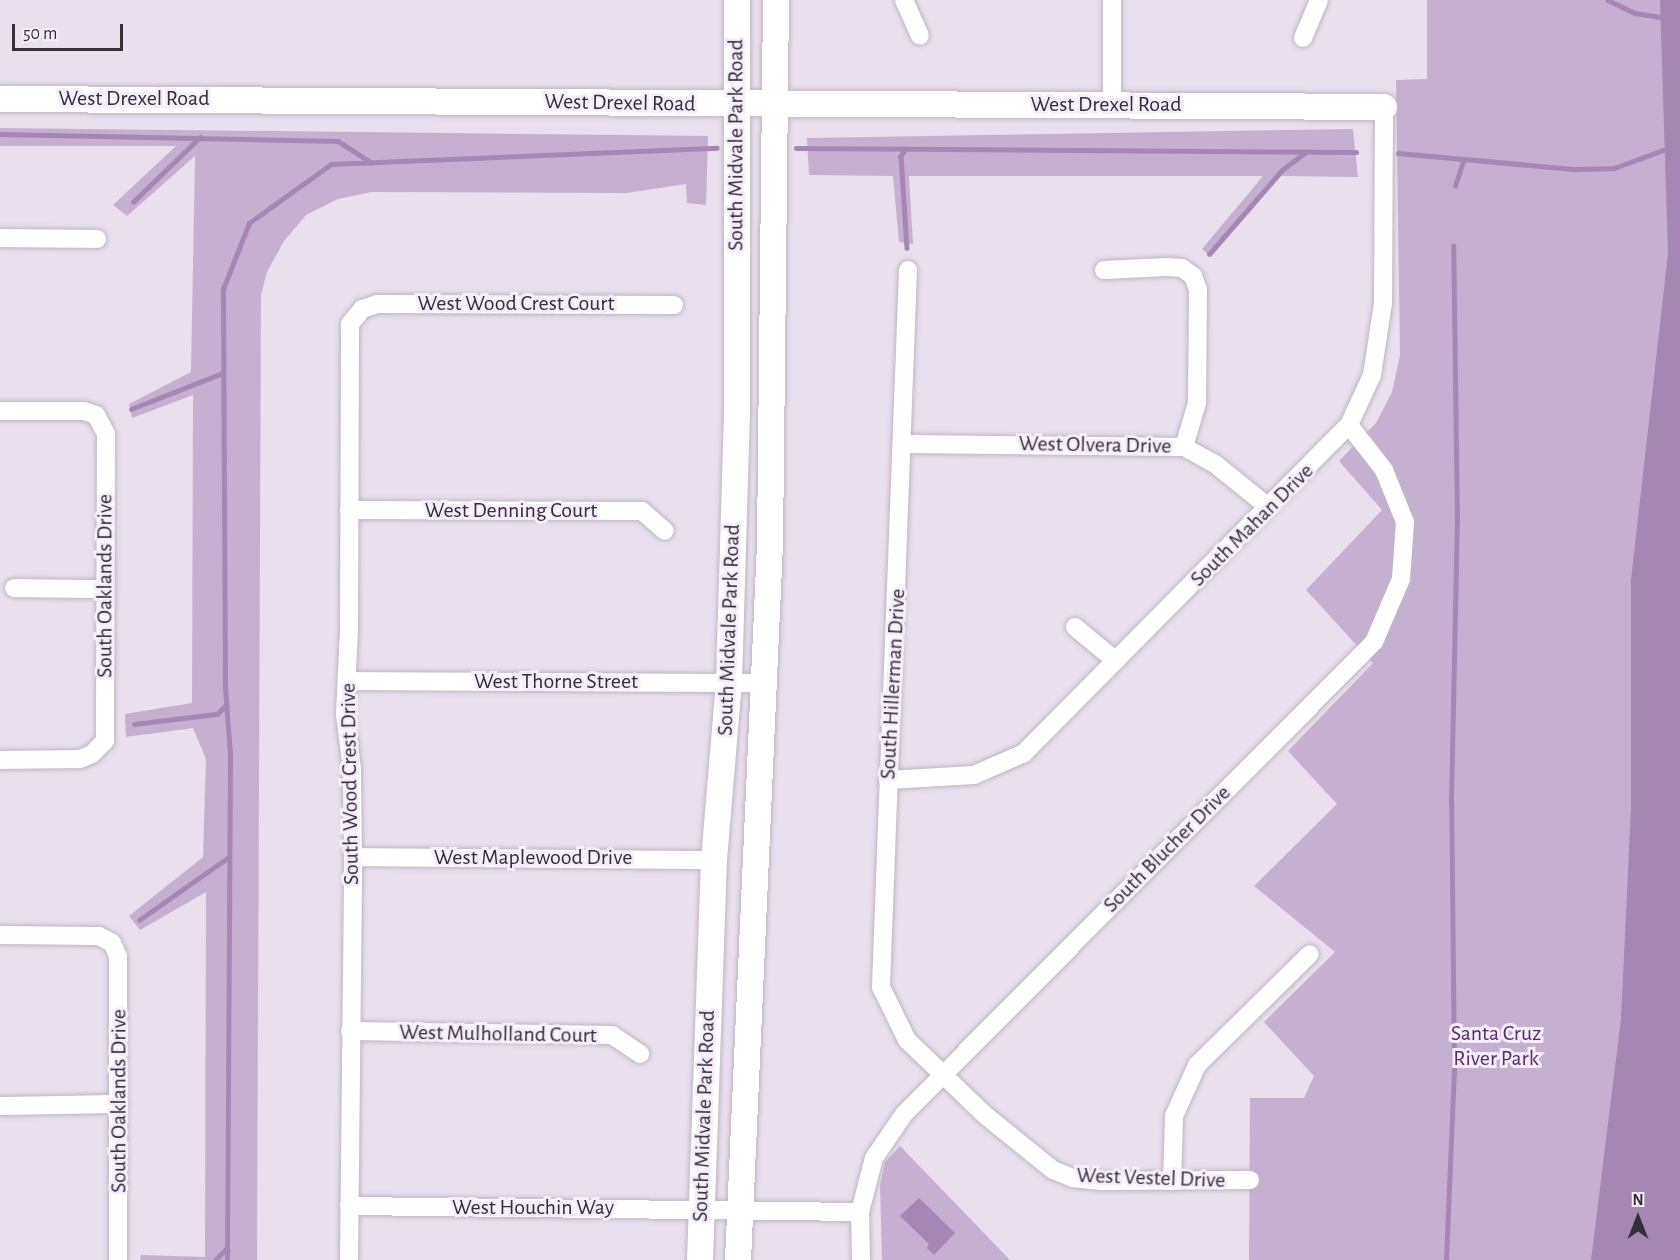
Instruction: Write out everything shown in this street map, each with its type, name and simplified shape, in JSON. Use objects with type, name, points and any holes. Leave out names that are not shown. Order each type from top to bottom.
[{"type":"main road","name":"South Midvale Park Road","points":[[736,0],[737,411],[729,682],[714,860],[718,1209],[738,1260]]},
{"type":"main road","name":"South Midvale Park Road","points":[[699,1260],[718,1209],[764,683],[775,374],[776,0]]},
{"type":"main road","name":"West Drexel Road","points":[[0,99],[1384,107]]},
{"type":"street","points":[[904,0],[920,36]]},
{"type":"street","points":[[1112,0],[1112,105]]},
{"type":"street","points":[[1303,38],[1319,0]]},
{"type":"street","name":"South Mahan Drive","points":[[888,780],[974,775],[1024,753],[1267,506],[1306,472],[1349,425],[1372,375],[1383,303],[1384,107]]},
{"type":"street","points":[[0,238],[97,239]]},
{"type":"street","points":[[1104,270],[1182,268],[1193,276],[1198,290],[1197,402],[1184,447]]},
{"type":"street","name":"South Hillerman Drive","points":[[908,270],[904,444],[881,987],[907,1040],[944,1076]]},
{"type":"street","name":"West Wood Crest Court","points":[[356,308],[384,303],[674,305]]},
{"type":"street","name":"South Wood Crest Drive","points":[[349,1260],[353,857],[352,769],[345,714],[348,681],[348,340],[350,324],[356,308]]},
{"type":"street","name":"South Oaklands Drive","points":[[0,411],[84,411],[104,415],[106,434],[102,589],[106,734],[99,754],[80,759],[0,760]]},
{"type":"street","name":"South Blucher Drive","points":[[861,1260],[860,1212],[874,1158],[904,1114],[1374,642],[1401,579],[1405,522],[1384,470],[1349,425]]},
{"type":"street","name":"West Olvera Drive","points":[[904,444],[1184,447],[1215,464],[1267,506]]},
{"type":"street","name":"West Denning Court","points":[[349,510],[642,511],[665,531]]},
{"type":"street","points":[[14,588],[102,589]]},
{"type":"street","points":[[1075,627],[1116,661]]},
{"type":"street","name":"West Thorne Street","points":[[348,681],[764,683]]},
{"type":"street","name":"West Maplewood Drive","points":[[353,857],[714,860]]},
{"type":"street","name":"South Oaklands Drive","points":[[0,935],[118,937],[118,1260]]},
{"type":"street","points":[[1172,1181],[1174,1116],[1197,1065],[1310,954]]},
{"type":"street","name":"West Mulholland Court","points":[[350,1031],[612,1035],[640,1054]]},
{"type":"street","name":"West Vestel Drive","points":[[944,1076],[1053,1170],[1073,1178],[1104,1181],[1250,1180]]},
{"type":"street","points":[[0,1106],[119,1104]]},
{"type":"street","name":"West Houchin Way","points":[[349,1206],[860,1212]]},
{"type":"green space","name":"Santa Cruz River Park","points":[[1427,0],[1680,0],[1680,1260],[1249,1260],[1250,1098],[1304,1098],[1314,1076],[1264,1022],[1335,952],[1254,886],[1337,804],[1288,751],[1373,663],[1306,590],[1382,510],[1339,461],[1376,423],[1392,392],[1400,355],[1396,80],[1427,79]]},
{"type":"green space","points":[[0,128],[708,136],[706,205],[687,203],[686,184],[626,193],[372,192],[338,199],[306,215],[284,241],[267,272],[261,295],[257,1260],[140,1260],[141,1255],[205,1257],[206,892],[140,930],[129,916],[203,857],[206,759],[193,728],[126,737],[125,714],[192,703],[193,395],[132,418],[129,404],[191,372],[195,156],[127,216],[113,205],[176,146],[0,146]]},
{"type":"green space","points":[[1353,129],[1358,177],[1281,176],[1211,257],[1202,249],[1263,176],[909,176],[913,244],[899,242],[893,176],[809,175],[807,138]]},
{"type":"green space","points":[[900,1146],[1010,1260],[882,1260],[880,1185],[885,1162]]},
{"type":"shaded area","points":[[1660,0],[1680,0],[1680,1260],[1591,1260],[1621,1019],[1631,807],[1631,580],[1668,253]]},
{"type":"shaded area","points":[[919,1198],[955,1233],[934,1255],[927,1248],[929,1244],[900,1216]]},
{"type":"waterway","points":[[1608,0],[1635,13],[1665,18]]},
{"type":"waterway","points":[[0,134],[338,141],[372,163]]},
{"type":"waterway","points":[[133,202],[200,137]]},
{"type":"waterway","points":[[1398,153],[1575,169],[1614,168],[1680,144]]},
{"type":"waterway","points":[[227,1260],[230,755],[225,687],[223,289],[249,223],[331,164],[717,148]]},
{"type":"waterway","points":[[796,148],[1356,152]]},
{"type":"waterway","points":[[906,149],[901,156],[907,248]]},
{"type":"waterway","points":[[1209,254],[1282,170],[1306,152]]},
{"type":"waterway","points":[[1455,186],[1464,159]]},
{"type":"waterway","points":[[1446,1260],[1454,1071],[1451,801],[1457,520],[1453,246]]},
{"type":"waterway","points":[[131,409],[223,373]]},
{"type":"waterway","points":[[134,724],[217,714],[226,705]]},
{"type":"waterway","points":[[139,920],[229,857]]},
{"type":"waterway","points":[[215,1260],[226,1249]]}]
